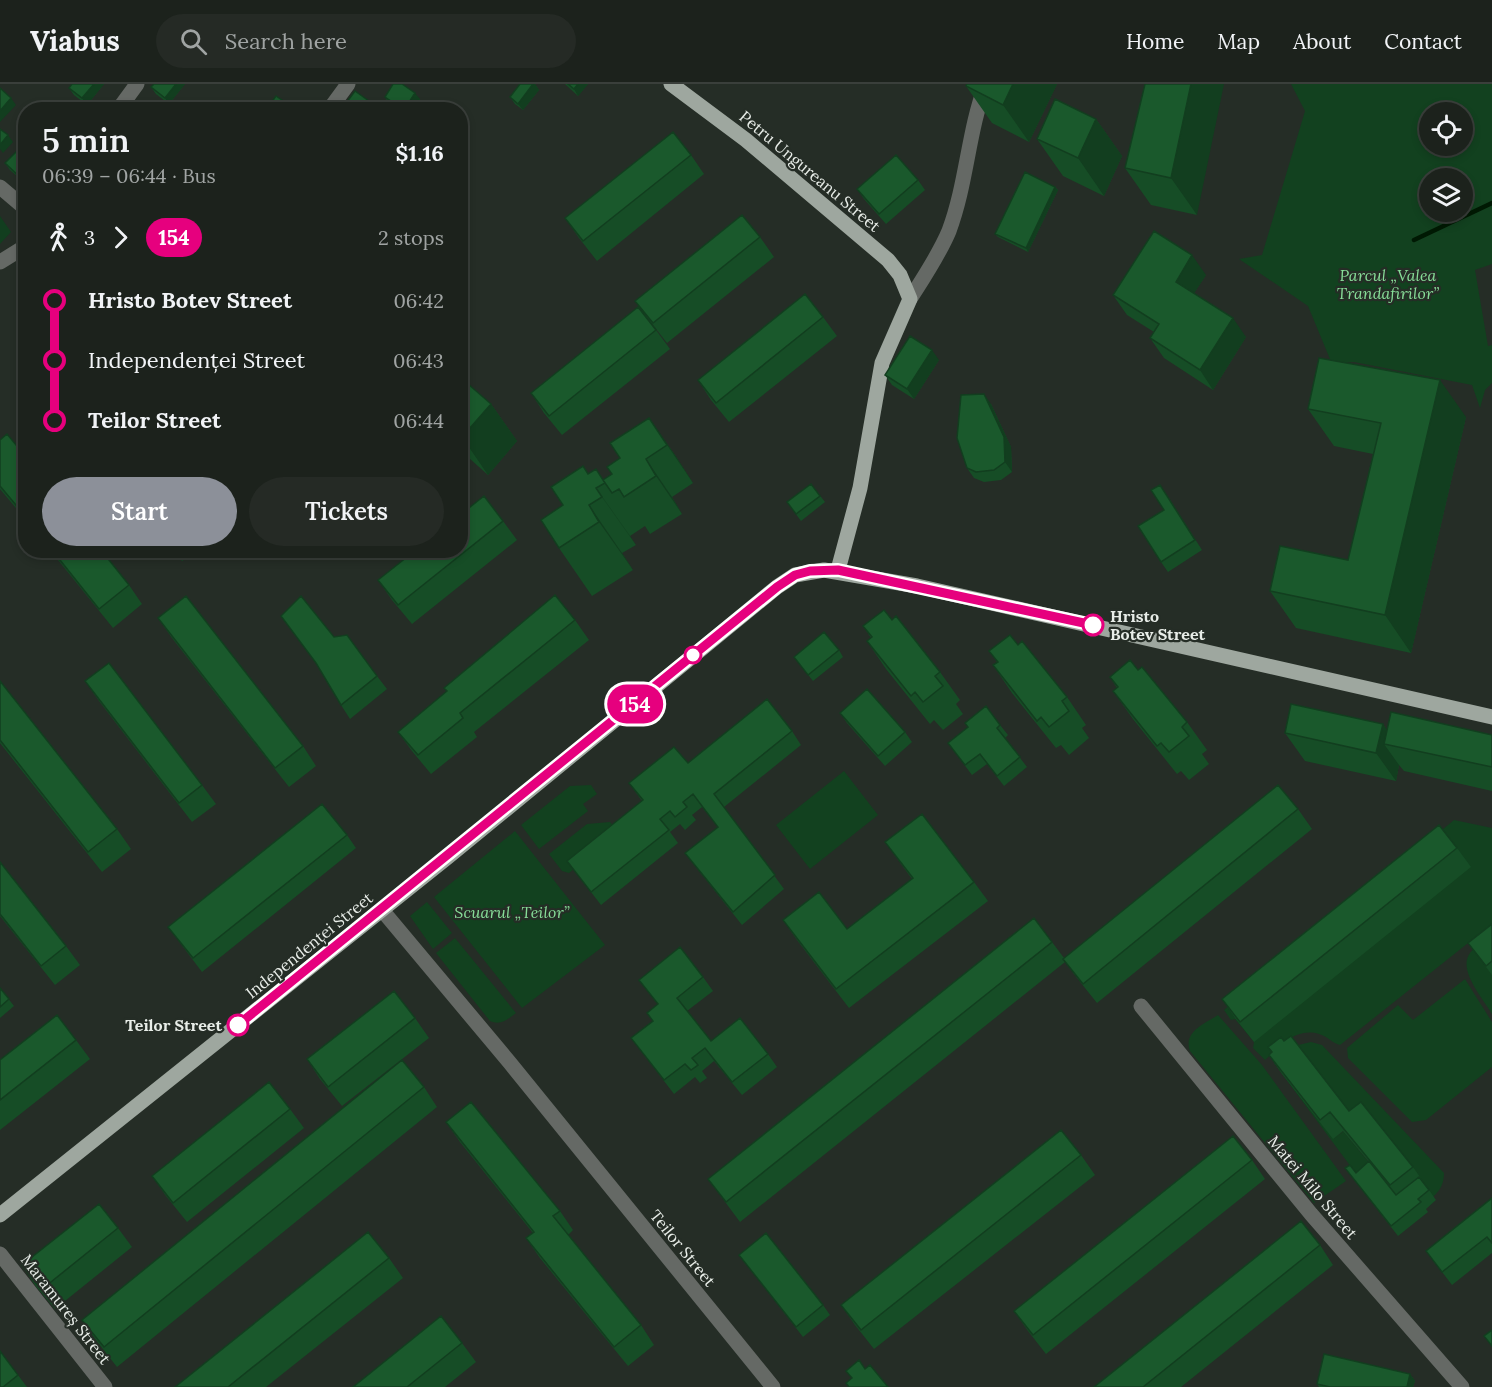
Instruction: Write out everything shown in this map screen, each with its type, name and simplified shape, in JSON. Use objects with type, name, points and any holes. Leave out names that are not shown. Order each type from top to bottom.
[{"type":"main road","name":"Petru Ungureanu Street","points":[[671,84],[746,140],[888,260],[900,275],[910,299]]},
{"type":"main road","points":[[838,570],[856,510],[882,363],[910,299]]},
{"type":"main road","name":"Independenței Street","points":[[0,1215],[381,910],[777,587],[795,575],[810,571],[838,570],[1492,717]]},
{"type":"street","points":[[124,102],[137,84]]},
{"type":"street","points":[[335,102],[348,84]]},
{"type":"street","points":[[910,299],[949,230],[966,170],[973,124],[986,84]]},
{"type":"street","points":[[0,187],[18,202]]},
{"type":"street","points":[[0,262],[18,251]]},
{"type":"street","name":"Teilor Street","points":[[381,910],[510,1063],[773,1387]]},
{"type":"street","name":"Matei Milo Street","points":[[1141,1006],[1311,1214],[1462,1387]]},
{"type":"street","name":"Maramureș Street","points":[[0,1254],[105,1387]]},
{"type":"green space","name":"Parcul „Valea Trandafirilor”","points":[[1291,84],[1492,84],[1492,264],[1475,270],[1488,346],[1492,345],[1492,383],[1485,390],[1480,408],[1472,385],[1354,362],[1332,364],[1308,306],[1239,259],[1262,255],[1305,111]]},
{"type":"green space","points":[[844,771],[878,815],[810,869],[776,825]]},
{"type":"green space","points":[[591,785],[597,794],[583,804],[588,811],[539,849],[521,825],[570,786]]},
{"type":"green space","points":[[1454,820],[1492,828],[1492,924],[1340,1045],[1319,1034],[1303,1033],[1289,1039],[1265,1060],[1253,1048],[1254,1042],[1235,1019],[1231,1020],[1224,1010]]},
{"type":"green space","points":[[610,822],[619,833],[569,873],[562,871],[549,854],[587,824]]},
{"type":"green space","name":"Scuarul „Teilor”","points":[[515,831],[605,945],[522,1008],[434,897]]},
{"type":"green space","points":[[427,902],[452,933],[433,949],[410,916]]},
{"type":"green space","points":[[1492,934],[1492,1014],[1473,985],[1467,968],[1467,960],[1477,945]]},
{"type":"green space","points":[[455,938],[516,1013],[498,1023],[490,1021],[436,953]]},
{"type":"green space","points":[[1465,979],[1492,1022],[1492,1067],[1426,1120],[1412,1122],[1348,1058],[1347,1048],[1398,1005],[1413,1020]]},
{"type":"green space","points":[[1218,1015],[1262,1065],[1346,1181],[1314,1203],[1190,1051],[1189,1039],[1192,1034],[1201,1025]]},
{"type":"green space","points":[[1311,1042],[1322,1045],[1444,1173],[1441,1186],[1433,1197],[1356,1121],[1343,1131],[1376,1171],[1357,1175],[1274,1063],[1294,1046]]},
{"type":"building","points":[[72,84],[94,84],[82,98],[69,88]]},
{"type":"building","points":[[154,84],[176,84],[165,98],[151,87]]},
{"type":"building","points":[[393,84],[402,84],[415,93],[409,102],[392,102],[385,97]]},
{"type":"building","points":[[520,84],[533,84],[518,104],[510,97]]},
{"type":"building","points":[[568,84],[578,84],[574,89]]},
{"type":"building","points":[[967,84],[1013,84],[1003,105],[966,86]]},
{"type":"building","points":[[1145,84],[1191,84],[1171,178],[1125,168]]},
{"type":"building","points":[[0,88],[11,98],[0,111]]},
{"type":"building","points":[[355,91],[370,102],[347,102]]},
{"type":"building","points":[[276,96],[285,102],[272,102]]},
{"type":"building","points":[[1055,99],[1096,119],[1078,158],[1037,139]]},
{"type":"building","points":[[0,129],[8,135],[0,145]]},
{"type":"building","points":[[673,132],[691,155],[583,241],[565,218]]},
{"type":"building","points":[[18,150],[18,175],[5,163]]},
{"type":"building","points":[[896,155],[918,180],[879,214],[857,189]]},
{"type":"building","points":[[1025,172],[1055,187],[1026,248],[995,234]]},
{"type":"building","points":[[742,215],[760,237],[653,323],[635,301]]},
{"type":"building","points":[[1154,231],[1192,255],[1176,282],[1233,318],[1200,370],[1150,338],[1159,324],[1113,295]]},
{"type":"building","points":[[805,294],[823,317],[716,403],[698,380]]},
{"type":"building","points":[[638,307],[656,330],[549,416],[531,393]]},
{"type":"building","points":[[910,336],[932,350],[907,389],[885,375]]},
{"type":"building","points":[[1319,358],[1440,380],[1385,615],[1270,591],[1280,546],[1348,560],[1381,423],[1308,409]]},
{"type":"building","points":[[468,384],[491,404],[468,430]]},
{"type":"building","points":[[984,394],[1004,437],[1005,462],[994,470],[976,472],[967,468],[957,438],[961,395]]},
{"type":"building","points":[[649,418],[667,445],[646,459],[656,476],[624,497],[619,489],[612,493],[603,480],[612,474],[607,467],[620,458],[610,443]]},
{"type":"building","points":[[7,434],[18,447],[18,507],[0,486],[0,440]]},
{"type":"building","points":[[583,466],[588,474],[596,469],[605,483],[596,488],[602,497],[589,505],[599,522],[559,548],[541,520],[563,505],[551,487]]},
{"type":"building","points":[[811,484],[820,496],[796,514],[787,502]]},
{"type":"building","points":[[1160,485],[1195,540],[1161,562],[1138,526],[1164,510],[1151,490]]},
{"type":"building","points":[[484,496],[503,521],[468,549],[468,509]]},
{"type":"building","points":[[58,558],[107,558],[129,585],[99,609]]},
{"type":"building","points":[[406,558],[457,558],[398,605],[378,580]]},
{"type":"building","points":[[555,595],[575,620],[460,713],[463,718],[418,755],[398,732],[447,691],[444,688]]},
{"type":"building","points":[[186,596],[303,746],[275,768],[158,618]]},
{"type":"building","points":[[301,596],[334,637],[347,635],[377,676],[341,705],[316,663],[281,616]]},
{"type":"building","points":[[884,610],[892,620],[896,616],[940,672],[935,676],[943,686],[923,702],[915,692],[911,696],[867,641],[872,637],[863,626]]},
{"type":"building","points":[[824,632],[839,650],[808,675],[794,657]]},
{"type":"building","points":[[1010,635],[1018,645],[1022,641],[1067,697],[1062,701],[1069,711],[1049,727],[1041,717],[1037,721],[993,665],[998,662],[989,651]]},
{"type":"building","points":[[1130,660],[1138,670],[1142,667],[1187,722],[1182,727],[1189,736],[1169,752],[1161,743],[1157,746],[1113,691],[1118,687],[1110,677]]},
{"type":"building","points":[[109,663],[202,785],[179,803],[85,681]]},
{"type":"building","points":[[0,681],[117,829],[88,852],[0,740]]},
{"type":"building","points":[[867,689],[905,732],[878,756],[840,713]]},
{"type":"building","points":[[767,699],[792,731],[714,794],[775,875],[733,912],[685,853],[718,827],[693,794],[683,802],[687,807],[675,817],[670,811],[660,819],[669,830],[591,892],[567,861],[643,800],[629,783],[674,747],[688,763]]},
{"type":"building","points":[[1291,704],[1383,724],[1376,753],[1285,733]]},
{"type":"building","points":[[986,706],[1000,725],[997,728],[1020,757],[997,776],[980,754],[965,765],[948,743],[968,727],[965,723]]},
{"type":"building","points":[[1391,712],[1492,735],[1492,767],[1384,744]]},
{"type":"building","points":[[1278,785],[1298,809],[1083,984],[1063,959]]},
{"type":"building","points":[[322,804],[347,835],[193,958],[168,927]]},
{"type":"building","points":[[922,814],[974,882],[836,989],[783,920],[819,892],[847,929],[913,878],[885,842]]},
{"type":"building","points":[[1439,825],[1457,848],[1240,1022],[1222,999]]},
{"type":"building","points":[[0,862],[66,946],[41,966],[0,914]]},
{"type":"building","points":[[1034,918],[1052,942],[726,1202],[708,1179]]},
{"type":"building","points":[[1492,924],[1492,961],[1486,966],[1468,943]]},
{"type":"building","points":[[680,947],[703,977],[677,998],[711,1041],[740,1018],[768,1054],[732,1082],[705,1048],[692,1058],[698,1065],[691,1070],[685,1064],[664,1080],[631,1038],[653,1021],[647,1013],[658,1004],[639,980]]},
{"type":"building","points":[[0,988],[9,999],[0,1007]]},
{"type":"building","points":[[394,991],[415,1018],[328,1087],[307,1059]]},
{"type":"building","points":[[57,1015],[76,1040],[0,1100],[0,1060]]},
{"type":"building","points":[[1291,1036],[1349,1111],[1361,1102],[1413,1167],[1390,1185],[1330,1112],[1320,1120],[1269,1055],[1272,1052],[1268,1047],[1281,1037],[1284,1041]]},
{"type":"building","points":[[402,1060],[424,1087],[104,1347],[82,1320]]},
{"type":"building","points":[[269,1082],[290,1109],[173,1203],[152,1176]]},
{"type":"building","points":[[471,1102],[560,1211],[553,1216],[641,1325],[614,1347],[526,1238],[534,1232],[446,1122]]},
{"type":"building","points":[[1061,1130],[1081,1155],[861,1330],[841,1305]]},
{"type":"building","points":[[1233,1136],[1252,1160],[1033,1335],[1014,1311]]},
{"type":"building","points":[[1369,1161],[1396,1195],[1419,1177],[1429,1190],[1418,1199],[1421,1202],[1391,1226],[1345,1168],[1350,1165],[1356,1173]]},
{"type":"building","points":[[1492,1198],[1492,1243],[1487,1237],[1442,1272],[1426,1251]]},
{"type":"building","points":[[99,1204],[118,1228],[41,1290],[22,1265]]},
{"type":"building","points":[[1301,1221],[1320,1245],[1143,1387],[1094,1387]]},
{"type":"building","points":[[368,1232],[389,1258],[228,1387],[175,1387]]},
{"type":"building","points":[[766,1233],[823,1305],[796,1327],[739,1255]]},
{"type":"building","points":[[441,1316],[462,1343],[407,1387],[353,1387]]},
{"type":"building","points":[[1492,1330],[1492,1346],[1484,1336]]},
{"type":"building","points":[[0,1351],[18,1375],[3,1387],[0,1387]]},
{"type":"building","points":[[1324,1354],[1410,1374],[1407,1387],[1330,1387],[1317,1384]]},
{"type":"building","points":[[859,1360],[865,1369],[870,1365],[888,1387],[849,1387],[846,1383],[852,1378],[846,1371]]},
{"type":"waterway","points":[[1414,240],[1492,203]]},
{"type":"bus line","name":"154","points":[[238,1025],[448,857],[733,621],[795,575],[810,571],[838,570],[1093,625]]},
{"type":"place","name":"Hristo Botev Street","points":[[1093,625]]},
{"type":"place","name":"Teilor Street","points":[[238,1025]]}]
